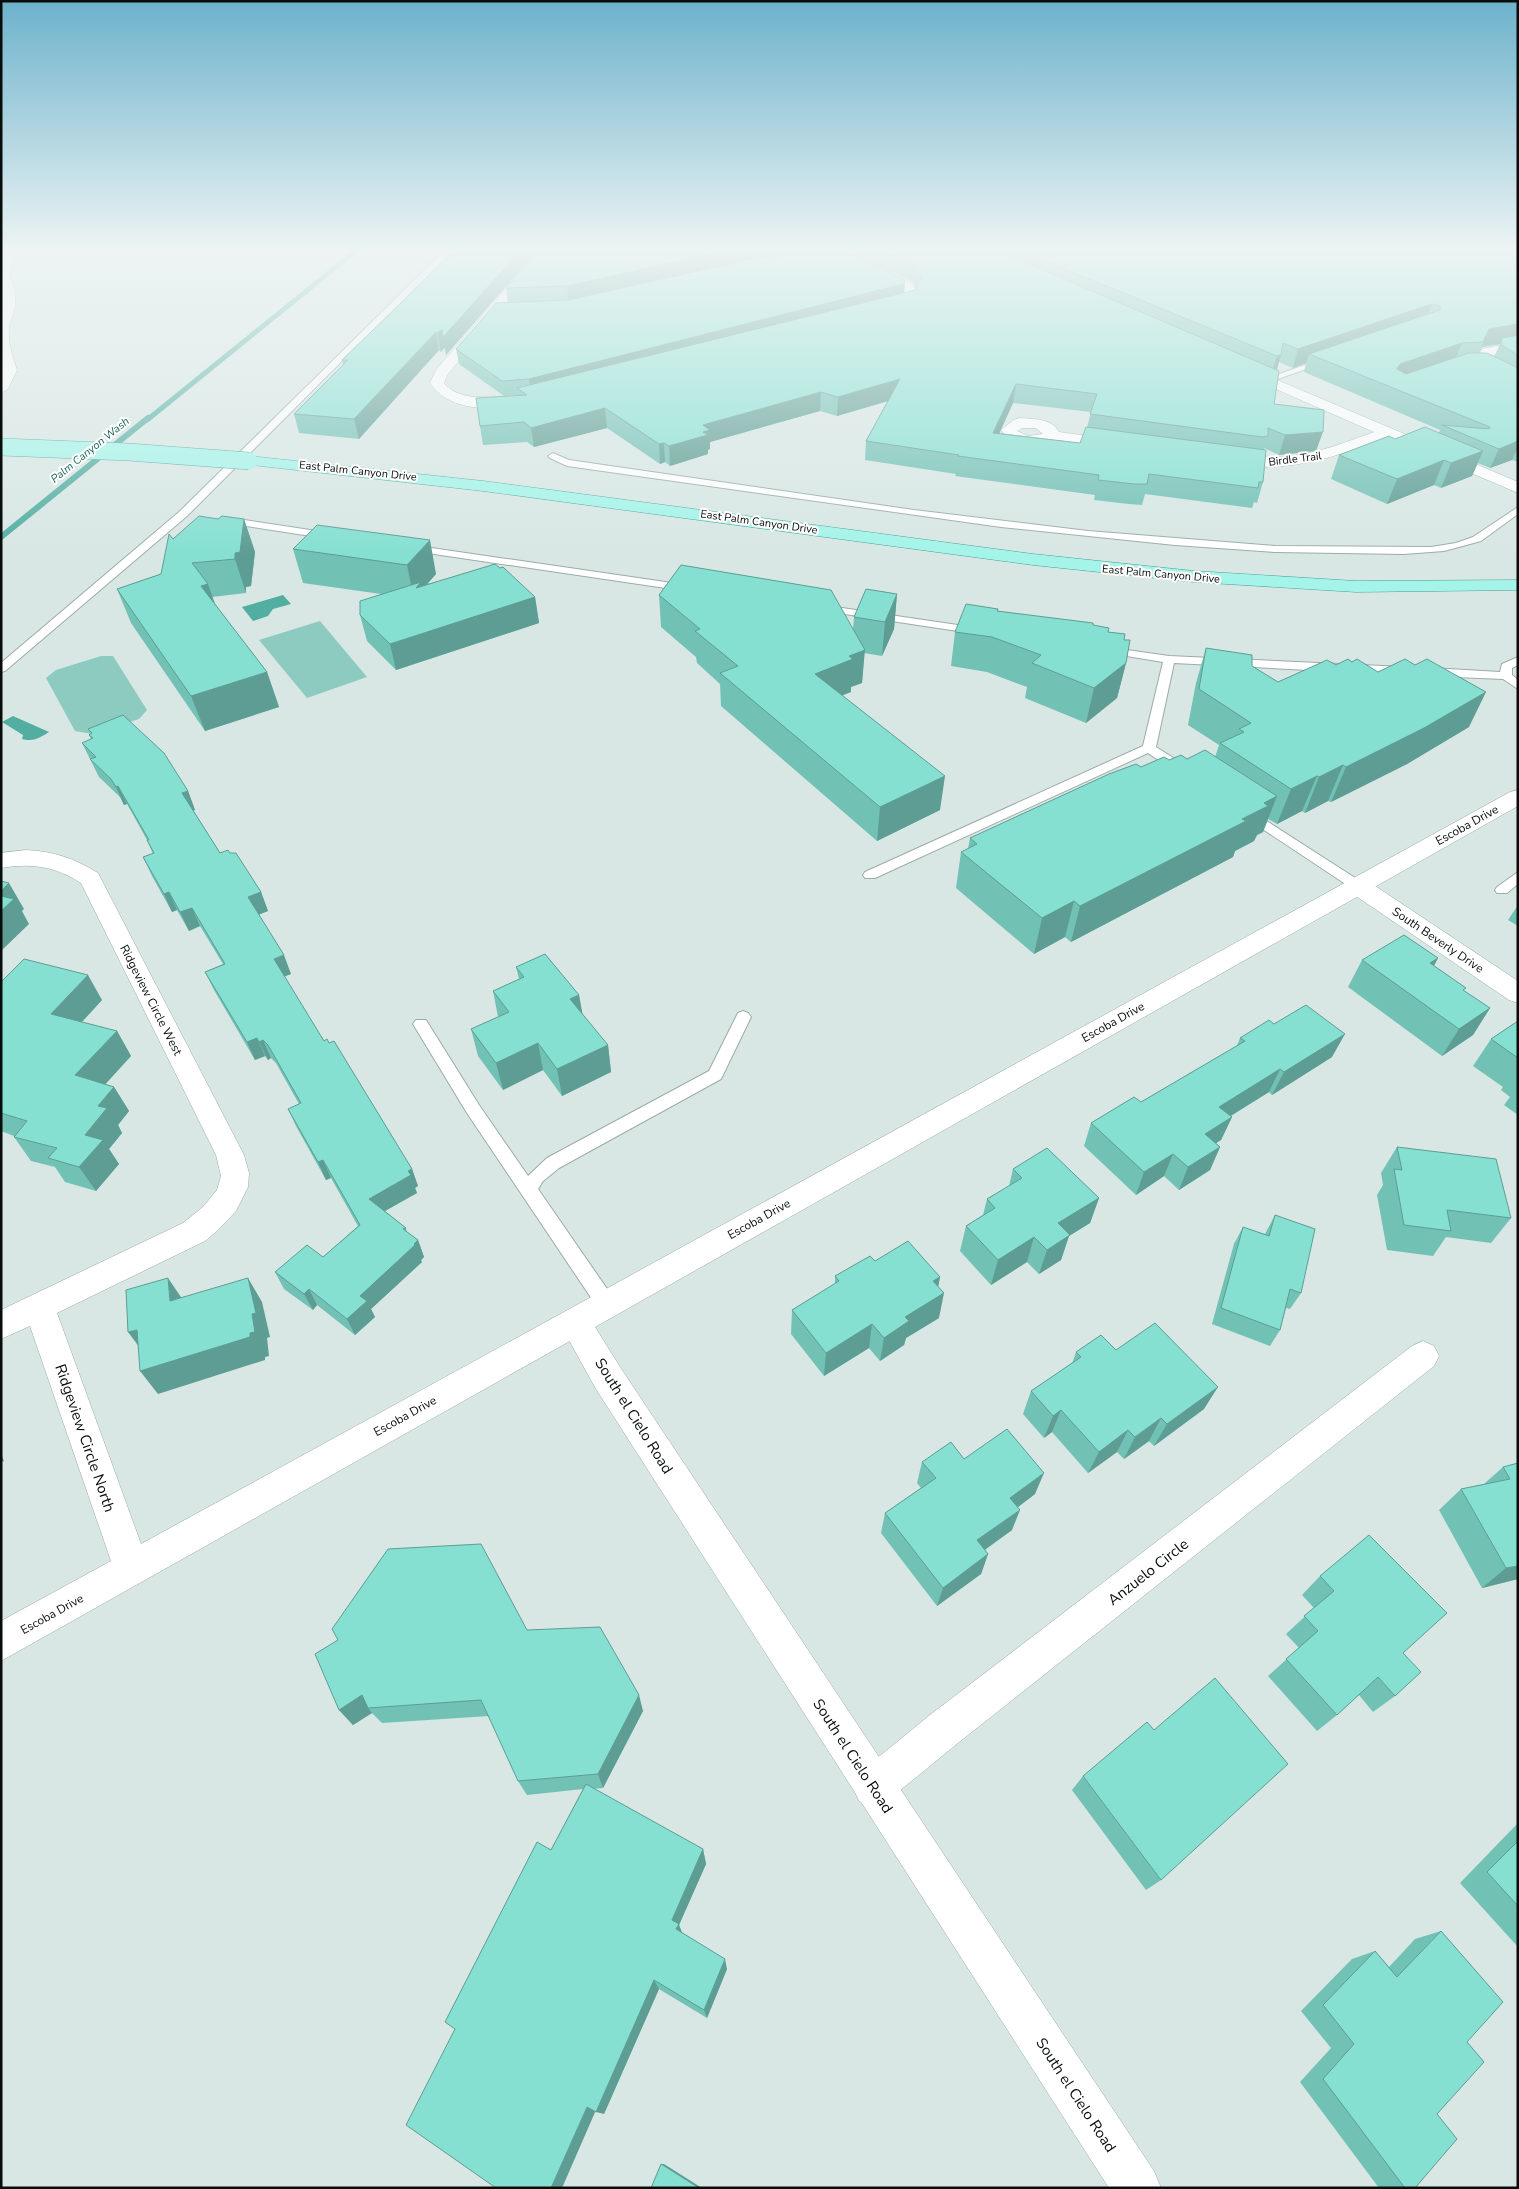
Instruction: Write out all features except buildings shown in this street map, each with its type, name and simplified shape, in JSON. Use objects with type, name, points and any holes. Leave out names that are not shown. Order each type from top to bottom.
[{"type":"main road","name":"East Palm Canyon Drive","points":[[1,447],[129,452],[378,472],[617,502],[1096,568],[1249,582],[1395,588],[1518,585]]},
{"type":"street","points":[[1,389],[10,370],[5,352]]},
{"type":"street","points":[[458,352],[441,373],[437,383],[442,393],[458,400],[507,402],[531,400]]},
{"type":"street","points":[[1483,366],[1487,352]]},
{"type":"street","points":[[1231,365],[1518,488]]},
{"type":"street","points":[[1468,366],[1483,366],[1518,386]]},
{"type":"street","name":"Birdle Trail","points":[[1217,458],[1256,463],[1282,463],[1314,459],[1387,432]]},
{"type":"street","points":[[1051,436],[1139,447]]},
{"type":"street","points":[[1494,478],[1518,469]]},
{"type":"street","name":"Escoba Drive","points":[[1,1642],[1518,797]]},
{"type":"street","name":"Ridgeview Circle West","points":[[6,860],[47,857],[73,866],[90,878],[230,1155],[236,1178],[227,1200],[212,1218],[194,1232],[39,1307]]},
{"type":"street","name":"South Beverly Drive","points":[[1358,886],[1518,994]]},
{"type":"street","points":[[1,1325],[39,1307]]},
{"type":"street","name":"Ridgeview Circle North","points":[[39,1307],[132,1569]]},
{"type":"street","name":"South el Cielo Road","points":[[591,1313],[608,1378],[873,1787],[1137,2188]]},
{"type":"street","name":"Anzuelo Circle","points":[[873,1787],[944,1729],[1423,1356]]},
{"type":"lane","points":[[1,669],[183,514],[346,352]]},
{"type":"lane","points":[[1266,380],[1337,357]]},
{"type":"lane","points":[[554,456],[568,463],[1057,532],[1202,545],[1295,550],[1412,551],[1450,547],[1485,535],[1518,510]]},
{"type":"lane","points":[[238,522],[345,538]]},
{"type":"lane","points":[[403,546],[695,590]]},
{"type":"lane","points":[[813,607],[991,633]]},
{"type":"lane","points":[[1090,648],[1169,659],[1506,676],[1518,686]]},
{"type":"lane","points":[[1149,748],[1169,659]]},
{"type":"lane","points":[[1506,676],[1506,666],[1518,660]]},
{"type":"lane","points":[[1149,748],[1189,775]]},
{"type":"lane","points":[[870,874],[1149,748]]},
{"type":"lane","points":[[1238,807],[1358,886]]},
{"type":"lane","points":[[1502,890],[1518,876]]},
{"type":"lane","points":[[528,1190],[537,1176],[553,1164],[715,1075],[743,1017]]},
{"type":"lane","points":[[421,1024],[473,1109],[528,1190],[591,1313]]},
{"type":"shaded area","points":[[283,595],[291,604],[273,609],[268,616],[253,621],[242,607]]},
{"type":"shaded area","points":[[320,621],[367,677],[307,698],[259,640]]},
{"type":"shaded area","points":[[101,656],[113,656],[147,710],[139,719],[92,734],[75,731],[46,678],[56,670]]},
{"type":"shaded area","points":[[13,716],[49,732],[33,740],[22,739],[23,735],[2,722]]},
{"type":"waterway","name":"Palm Canyon Wash","points":[[147,420],[231,352]]},
{"type":"waterway","name":"Palm Canyon Wash","points":[[1,537],[148,418]]}]
